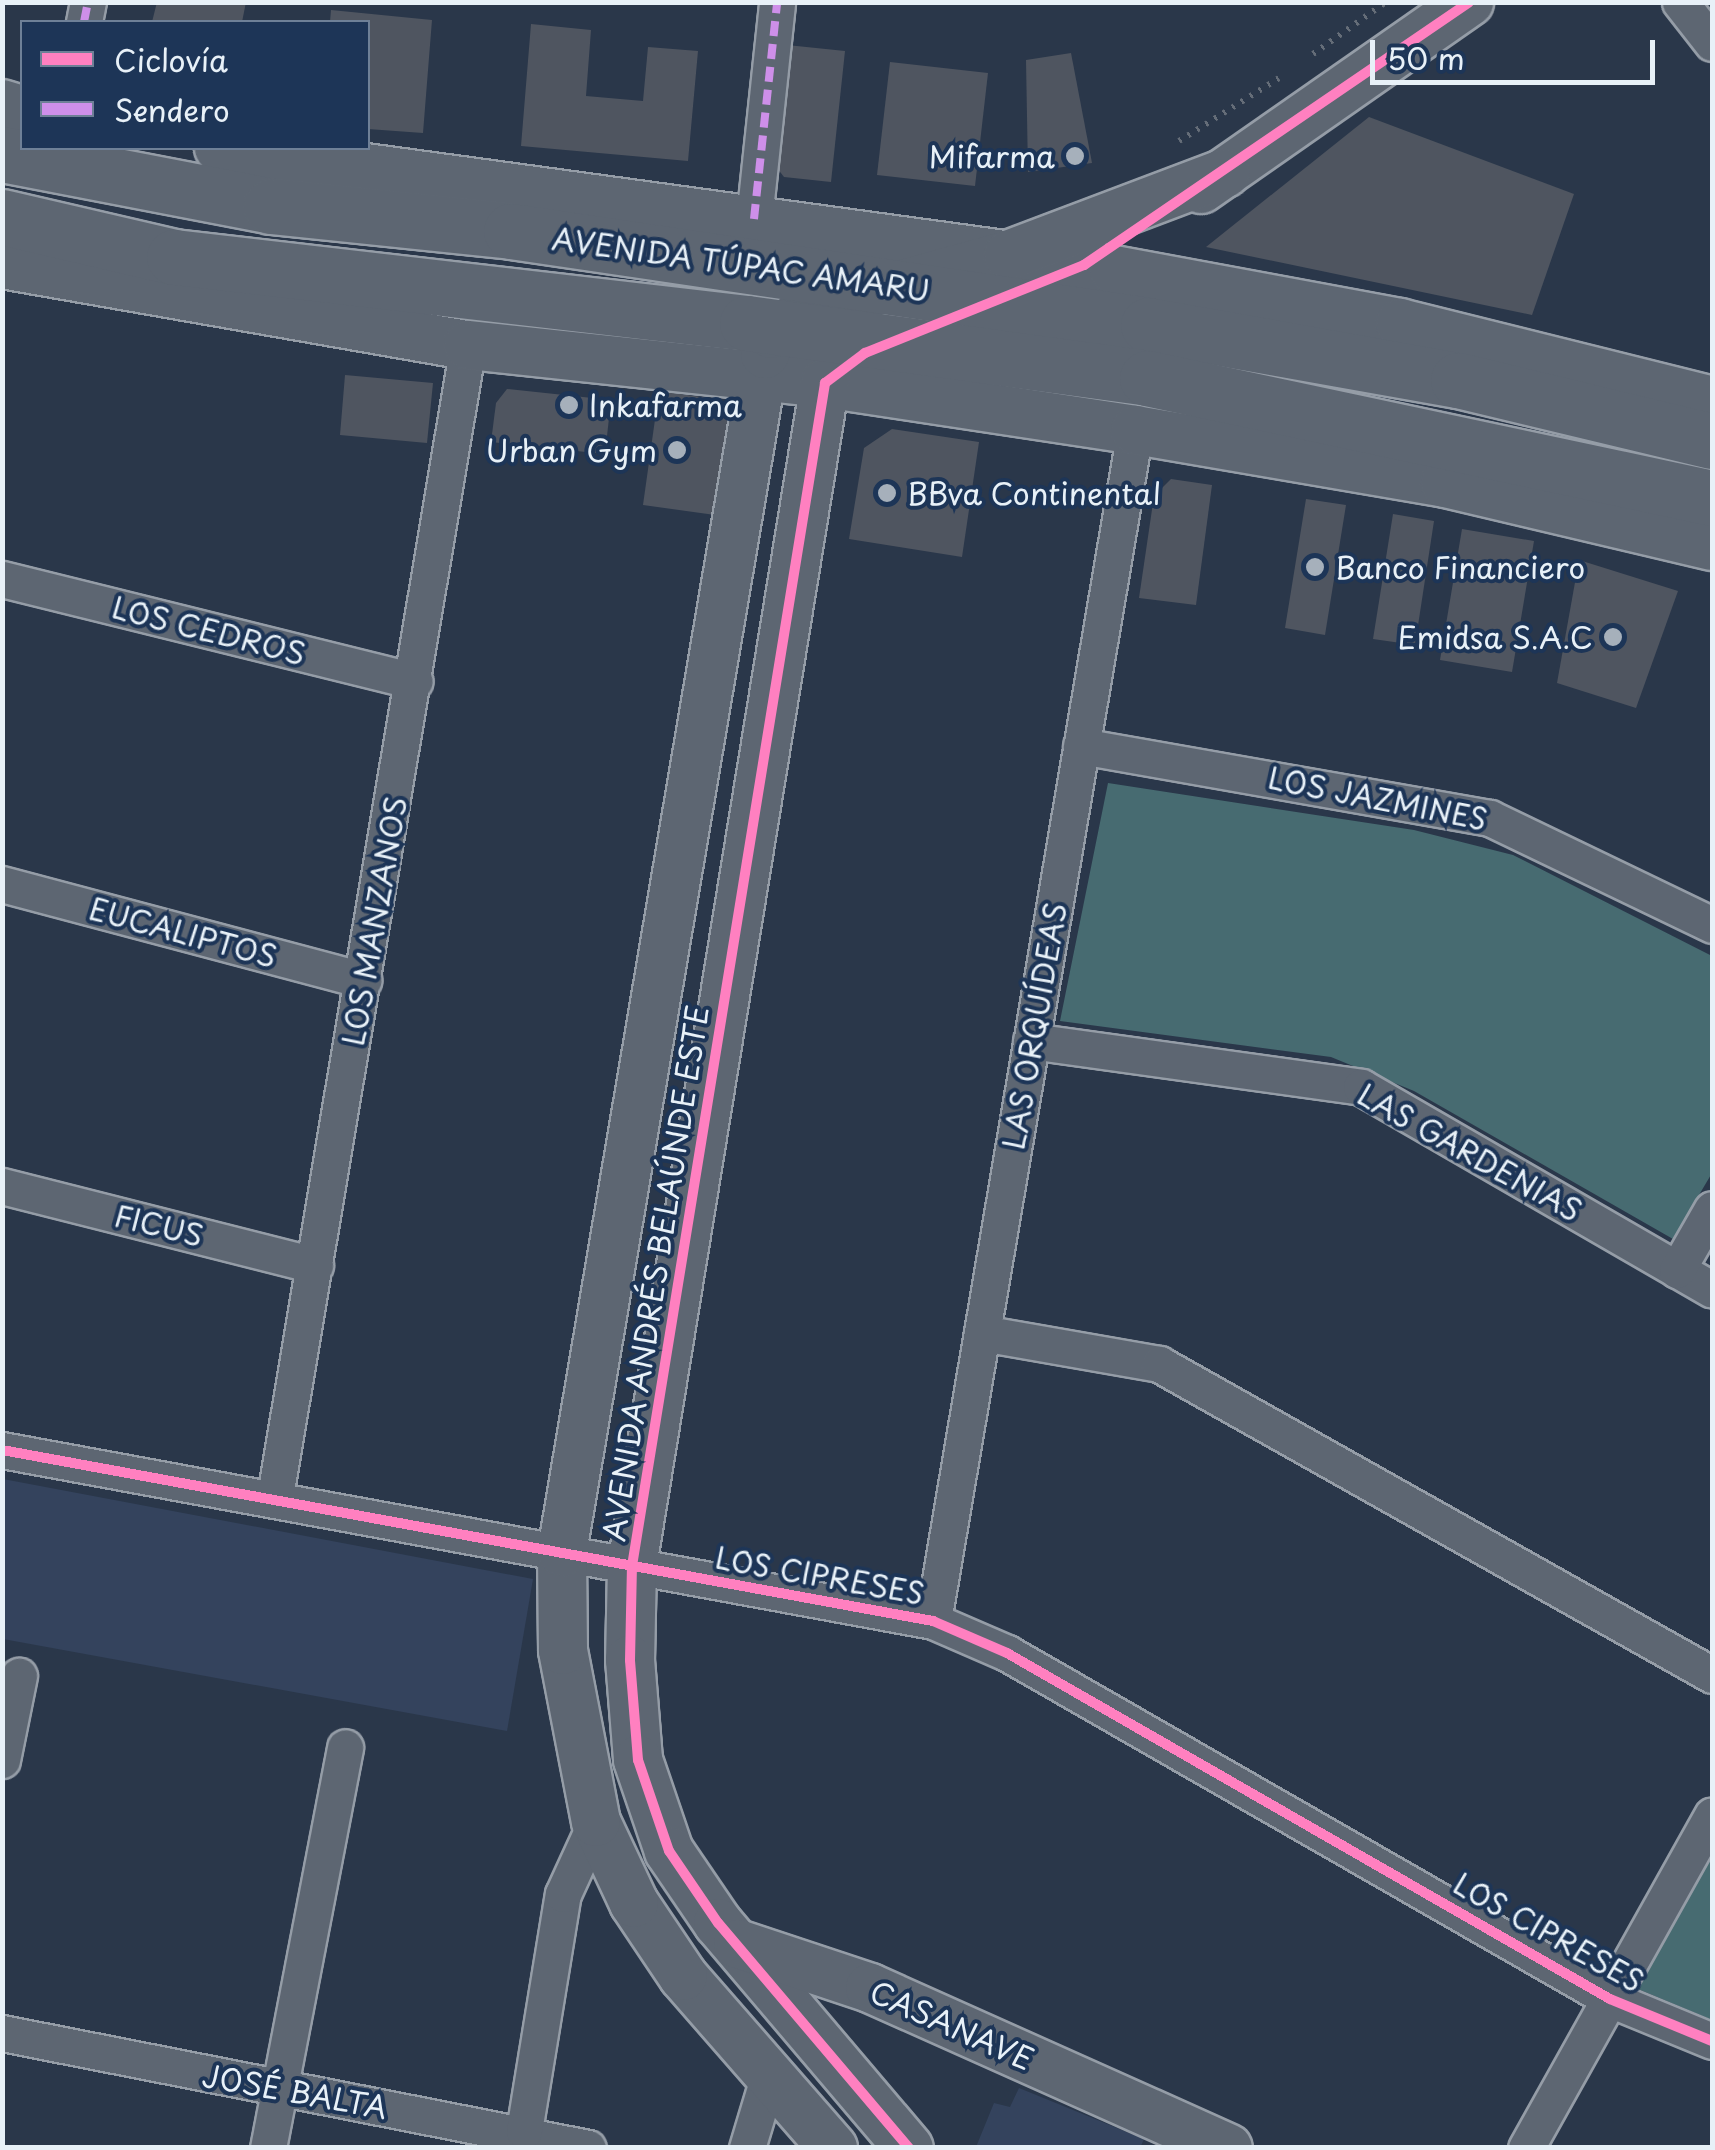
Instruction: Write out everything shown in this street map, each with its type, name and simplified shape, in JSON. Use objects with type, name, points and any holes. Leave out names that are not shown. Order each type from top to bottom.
[{"type":"highway","name":"AVENIDA TÚPAC AMARU","points":[[2,154],[271,206],[511,231],[901,286],[1007,278],[1712,441]]},
{"type":"highway","name":"AVENIDA TÚPAC AMARU","points":[[2,217],[174,257],[779,326],[1147,378],[1712,498]]},
{"type":"street","points":[[754,219],[777,2]]},
{"type":"street","points":[[1084,265],[1225,173],[1469,2]]},
{"type":"street","points":[[1680,2],[1712,43]]},
{"type":"street","name":"AVENIDA TÚPAC AMARU","points":[[234,150],[754,219],[1007,278]]},
{"type":"street","points":[[825,383],[841,366],[1007,278],[1225,173]]},
{"type":"street","points":[[2,264],[468,345],[825,383],[1134,430],[1445,482],[1712,546]]},
{"type":"street","points":[[1007,278],[1084,265],[1400,323],[1712,401]]},
{"type":"street","points":[[779,326],[805,311],[901,286]]},
{"type":"street","name":"AVENIDA ANDRÉS BELAÚNDE ESTE","points":[[779,326],[760,378],[562,1552],[563,1650],[596,1822],[634,1903],[668,1956],[768,2078],[833,2148]]},
{"type":"street","name":"LOS MANZANOS","points":[[275,1496],[468,345]]},
{"type":"street","name":"AVENIDA ANDRÉS BELAÚNDE ESTE","points":[[825,383],[632,1566],[630,1660],[638,1760],[669,1851],[736,1943],[909,2148]]},
{"type":"street","name":"LAS ORQUÍDEAS","points":[[933,1621],[1134,430]]},
{"type":"street","name":"LOS CEDROS","points":[[2,579],[414,681]]},
{"type":"street","name":"LOS JAZMINES","points":[[1081,746],[1490,818],[1712,925]]},
{"type":"street","name":"EUCALIPTOS","points":[[2,884],[364,980]]},
{"type":"street","name":"LAS GARDENIAS","points":[[1031,1041],[1361,1087],[1712,1290]]},
{"type":"street","name":"FICUS","points":[[2,1186],[314,1265]]},
{"type":"street","points":[[1677,1270],[1712,1209]]},
{"type":"street","points":[[982,1333],[1159,1364],[1712,1675]]},
{"type":"street","name":"LOS CIPRESES","points":[[2,1450],[275,1496],[933,1621],[1007,1653],[1610,1999],[1712,2042]]},
{"type":"street","points":[[2,1760],[19,1676]]},
{"type":"street","points":[[268,2148],[345,1748]]},
{"type":"street","points":[[1526,2148],[1712,1816]]},
{"type":"street","points":[[524,2131],[563,1894],[596,1822]]},
{"type":"street","name":"CASANAVE","points":[[668,1956],[690,1944],[736,1943],[870,1988],[1228,2148]]},
{"type":"street","name":"JOSÉ BALTA","points":[[2,2034],[279,2090],[524,2131],[588,2148]]},
{"type":"street","points":[[747,2148],[768,2078]]},
{"type":"path","points":[[1299,64],[1386,2]]},
{"type":"path","points":[[1166,148],[1285,74]]},
{"type":"shaded area","points":[[3,1479],[533,1579],[507,1731],[3,1639]]},
{"type":"shaded area","points":[[1019,2088],[1144,2139],[1140,2148],[976,2147],[994,2103],[1010,2107]]},
{"type":"green space","points":[[1108,783],[1414,830],[1513,855],[1712,956],[1712,1173],[1673,1239],[1414,1091],[1331,1057],[1060,1021]]},
{"type":"green space","points":[[1712,1856],[1712,2020],[1638,1989]]},
{"type":"building","points":[[157,2],[246,2],[242,20],[152,20]]},
{"type":"building","points":[[331,10],[432,20],[423,133],[370,129],[370,20],[330,20]]},
{"type":"building","points":[[531,24],[591,30],[586,96],[643,101],[648,47],[698,51],[688,161],[521,146]]},
{"type":"building","points":[[787,45],[845,51],[831,182],[784,177],[774,164]]},
{"type":"building","points":[[1071,53],[1092,163],[1028,172],[1026,60]]},
{"type":"building","points":[[890,62],[988,73],[975,186],[877,175]]},
{"type":"building","points":[[1369,117],[1574,194],[1532,315],[1206,247]]},
{"type":"building","points":[[345,375],[433,383],[427,443],[340,435]]},
{"type":"building","points":[[507,389],[611,400],[605,454],[491,442],[496,403]]},
{"type":"building","points":[[659,391],[708,398],[728,419],[715,515],[643,505]]},
{"type":"building","points":[[892,429],[979,442],[962,557],[849,539],[864,448]]},
{"type":"building","points":[[1171,479],[1212,485],[1196,605],[1139,598],[1154,496]]},
{"type":"building","name":"Banco Financiero","points":[[1306,499],[1346,505],[1325,635],[1285,628]]},
{"type":"building","points":[[1393,514],[1434,521],[1415,645],[1373,639]]},
{"type":"building","points":[[1462,529],[1534,541],[1512,672],[1440,660]]},
{"type":"building","name":"Emidsa S.A.C","points":[[1579,560],[1678,591],[1636,708],[1557,683]]},
{"type":"marked path","points":[[84,20],[88,2]]},
{"type":"marked path","points":[[754,219],[777,2]]},
{"type":"cycle path","points":[[909,2148],[718,1923],[669,1851],[638,1760],[630,1660],[632,1566],[825,383],[865,353],[1084,265],[1469,2]]},
{"type":"cycle path","points":[[2,1450],[933,1621],[1007,1653],[1610,1999],[1712,2041]]},
{"type":"place","name":"Mifarma","points":[[1075,156]]},
{"type":"place","name":"Inkafarma","points":[[569,405]]},
{"type":"place","name":"Urban Gym","points":[[677,450]]},
{"type":"place","name":"BBva Continental","points":[[887,493]]},
{"type":"place","name":"Banco Financiero","points":[[1315,567]]},
{"type":"place","name":"Emidsa S.A.C","points":[[1613,637]]}]
